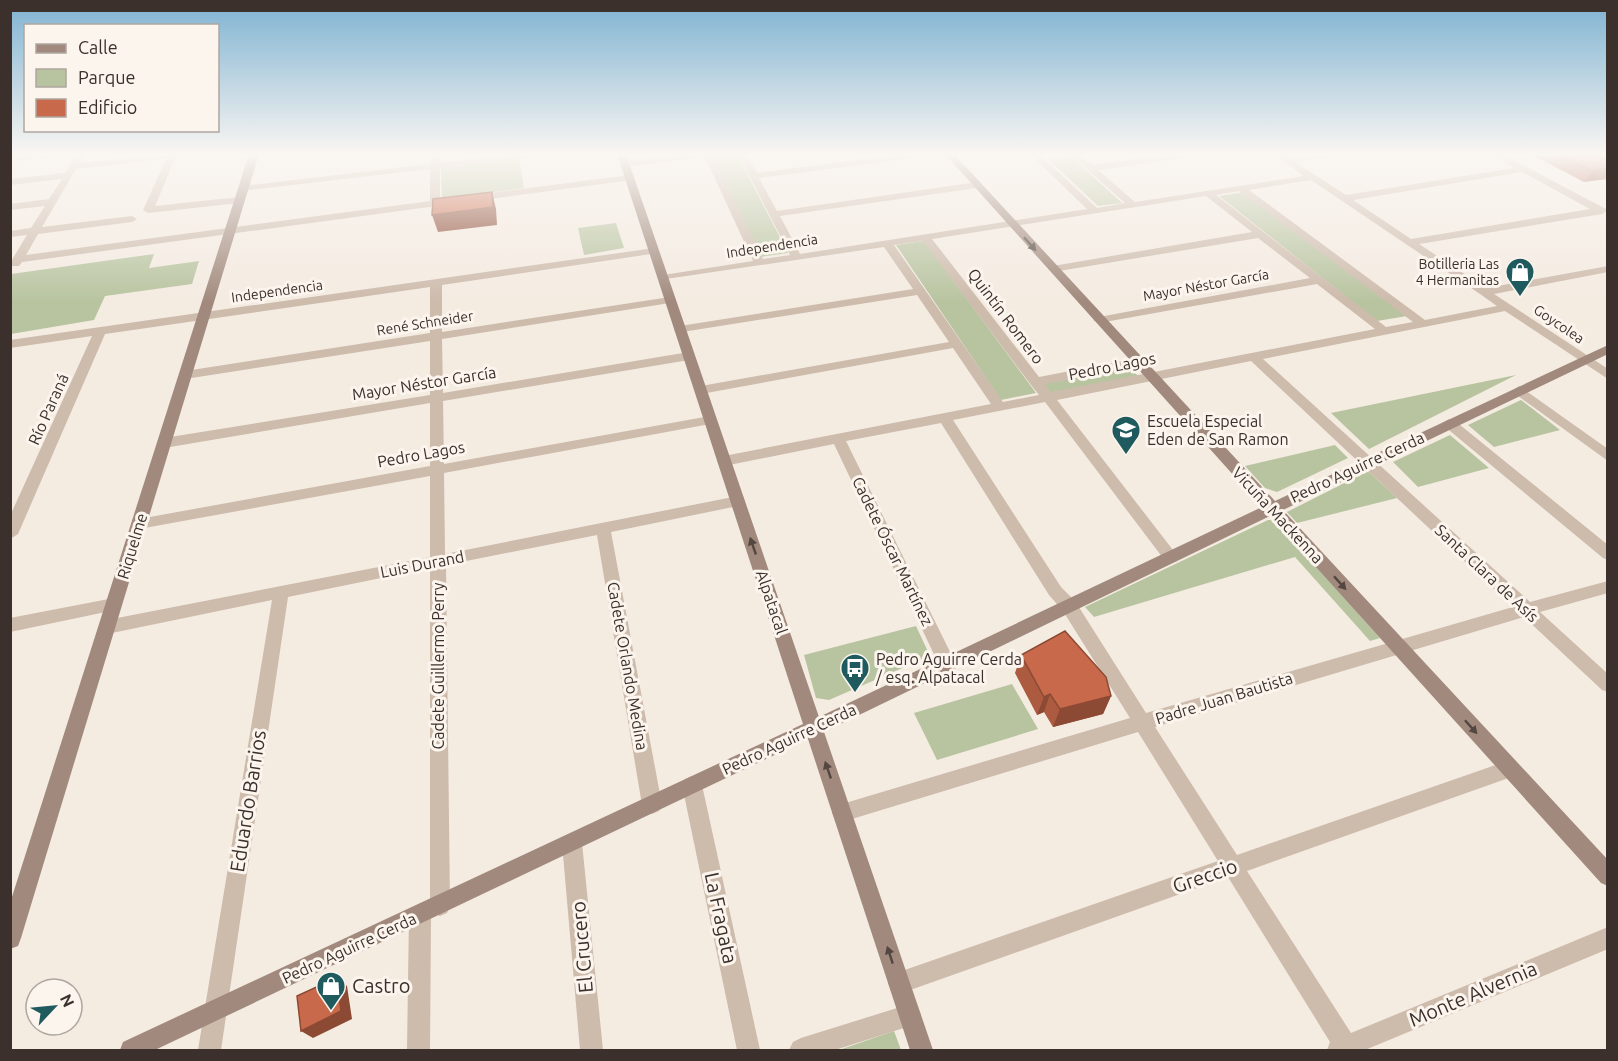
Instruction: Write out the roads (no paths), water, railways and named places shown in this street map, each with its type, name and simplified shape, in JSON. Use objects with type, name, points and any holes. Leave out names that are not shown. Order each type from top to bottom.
[{"type":"street","points":[[10,207],[39,204]]},
{"type":"street","points":[[14,264],[51,204]]},
{"type":"street","points":[[152,204],[149,211],[190,204]]},
{"type":"street","name":"Riquelme","points":[[10,938],[238,204]]},
{"type":"street","points":[[14,264],[228,235],[432,204]]},
{"type":"street","name":"Alpatacal","points":[[638,204],[922,1050]]},
{"type":"street","points":[[731,204],[759,263]]},
{"type":"street","points":[[768,204],[796,257]]},
{"type":"street","points":[[774,214],[847,204]]},
{"type":"street","name":"Vicuña Mackenna","points":[[994,204],[1608,876]]},
{"type":"street","points":[[1087,204],[1095,211]]},
{"type":"street","name":"Independencia","points":[[663,278],[1143,204]]},
{"type":"street","points":[[1221,204],[1384,331]]},
{"type":"street","points":[[1261,204],[1423,324]]},
{"type":"street","name":"Goycolea","points":[[1352,204],[1608,375]]},
{"type":"street","points":[[1588,204],[1604,212]]},
{"type":"street","points":[[1410,242],[1604,212]]},
{"type":"street","points":[[10,234],[132,219]]},
{"type":"street","points":[[1053,269],[1261,234]]},
{"type":"street","name":"Quintín Romero","points":[[925,237],[1171,558]]},
{"type":"street","points":[[887,243],[1000,407]]},
{"type":"street","name":"Independencia","points":[[10,344],[654,251]]},
{"type":"street","points":[[1484,292],[1608,269]]},
{"type":"street","name":"Mayor Néstor García","points":[[1099,320],[1318,280]]},
{"type":"street","name":"Cadete Guillermo Perry","points":[[418,1050],[430,910],[438,561],[436,283]]},
{"type":"street","points":[[680,330],[920,291]]},
{"type":"street","name":"René Schneider","points":[[185,375],[670,300]]},
{"type":"street","name":"Pedro Lagos","points":[[724,461],[1507,307]]},
{"type":"street","name":"Río Paraná","points":[[10,534],[100,332]]},
{"type":"street","points":[[700,390],[957,344]]},
{"type":"street","name":"Pedro Aguirre Cerda","points":[[131,1050],[572,843],[1608,349]]},
{"type":"street","name":"Mayor Néstor García","points":[[164,443],[689,356]]},
{"type":"street","name":"Santa Clara de Asís","points":[[1253,356],[1608,685]]},
{"type":"street","name":"Pedro Lagos","points":[[1035,382],[1137,362]]},
{"type":"street","points":[[1519,390],[1608,456]]},
{"type":"street","points":[[945,418],[1054,591],[1069,606],[1344,1049]]},
{"type":"street","name":"Pedro Lagos","points":[[139,524],[710,420]]},
{"type":"street","points":[[1449,423],[1608,554]]},
{"type":"street","name":"Cadete Óscar Martínez","points":[[838,438],[947,664]]},
{"type":"street","name":"Luis Durand","points":[[107,627],[738,501]]},
{"type":"street","name":"Cadete Orlando Medina","points":[[603,528],[652,805]]},
{"type":"street","name":"Padre Juan Bautista","points":[[842,813],[1397,645],[1608,587]]},
{"type":"street","name":"Eduardo Barrios","points":[[209,1050],[281,592]]},
{"type":"street","points":[[10,625],[114,604]]},
{"type":"street","name":"Greccio","points":[[899,983],[1510,769]]},
{"type":"street","name":"La Fragata","points":[[692,785],[749,1050]]},
{"type":"street","name":"El Crucero","points":[[572,843],[592,1050]]},
{"type":"street","name":"Monte Alvernia","points":[[1344,1049],[1608,938]]},
{"type":"street","points":[[801,1050],[910,1014]]},
{"type":"place","name":"Botilleria Las 4 Hermanitas","points":[[1520,298]]},
{"type":"place","name":"Escuela Especial Eden de San Ramon","points":[[1126,456]]},
{"type":"place","name":"Pedro Aguirre Cerda / esq. Alpatacal","points":[[855,694]]},
{"type":"place","name":"Castro","points":[[331,1012]]}]
